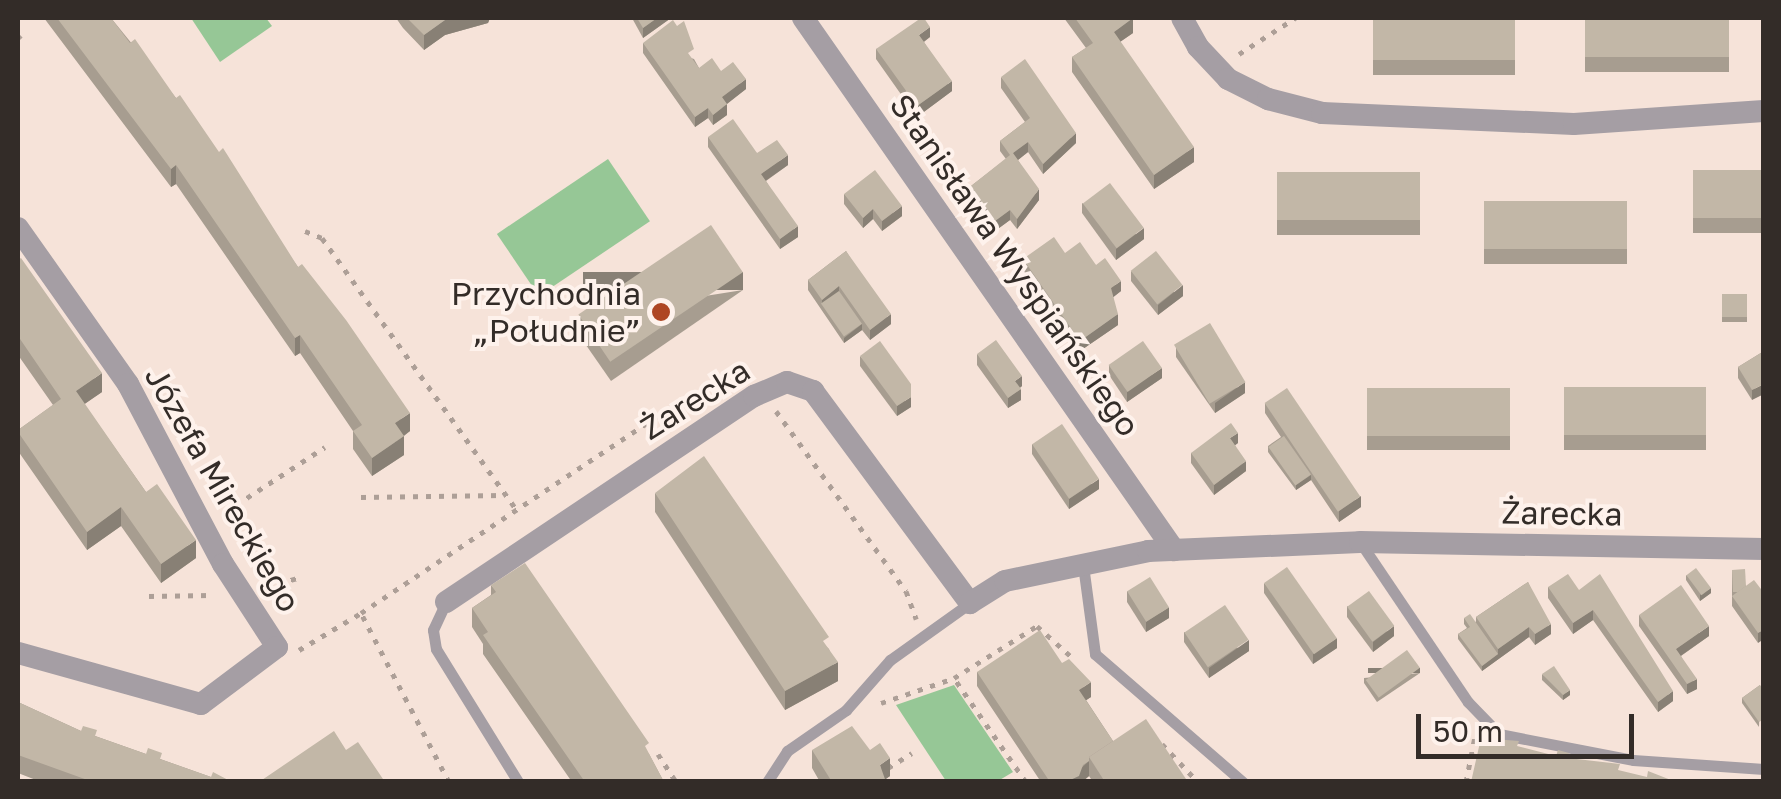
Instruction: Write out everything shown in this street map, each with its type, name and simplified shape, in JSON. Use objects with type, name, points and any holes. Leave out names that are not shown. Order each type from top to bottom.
[{"type":"street","name":"Stanisława Wyspiańskiego","points":[[803,18],[1174,550]]},
{"type":"street","points":[[1182,18],[1198,47],[1228,79],[1268,99],[1322,113],[1410,121],[1608,124],[1764,111]]},
{"type":"street","name":"Józefa Mireckiego","points":[[18,228],[128,384],[202,526],[276,647],[200,704],[18,653]]},
{"type":"street","name":"Żarecka","points":[[446,602],[762,392],[787,382],[812,391],[970,603],[1006,581],[1174,550],[1360,542],[1764,550]]},
{"type":"lane","points":[[1360,542],[1468,702],[1499,734],[1633,760],[1764,768]]},
{"type":"lane","points":[[1083,564],[1095,654],[1244,782]]},
{"type":"lane","points":[[446,602],[433,630],[436,649],[518,782]]},
{"type":"lane","name":"Żarecka","points":[[767,782],[787,751],[846,710],[890,660],[970,603]]},
{"type":"path","points":[[1228,79],[1236,56],[1296,18]]},
{"type":"path","points":[[305,232],[322,238],[515,508]]},
{"type":"path","points":[[276,647],[298,651],[666,410],[721,386]]},
{"type":"path","points":[[762,392],[906,591],[906,605],[926,634]]},
{"type":"path","points":[[202,526],[325,448]]},
{"type":"path","points":[[362,497],[505,495]]},
{"type":"path","points":[[361,613],[449,782]]},
{"type":"path","points":[[880,703],[954,678],[1037,626],[1082,666]]},
{"type":"path","points":[[954,678],[1026,782]]},
{"type":"path","points":[[1466,782],[1472,739],[1490,724]]},
{"type":"path","points":[[1148,730],[1198,782]]},
{"type":"path","points":[[886,770],[912,753]]},
{"type":"path","points":[[658,754],[676,782]]},
{"type":"path","points":[[1010,782],[1021,774]]},
{"type":"green space","points":[[191,18],[266,18],[272,26],[220,62]]},
{"type":"green space","points":[[608,159],[650,221],[539,296],[497,234]]},
{"type":"green space","points":[[954,685],[1013,772],[998,781],[946,781],[896,705]]},
{"type":"building","points":[[57,18],[111,18],[130,43],[135,39],[219,152],[223,148],[298,267],[302,264],[346,320],[410,413],[395,423],[404,436],[372,458],[353,431],[362,425],[300,335],[295,338],[176,165],[171,169]]},
{"type":"building","points":[[407,18],[455,18],[445,20],[424,35]]},
{"type":"building","points":[[637,18],[657,18],[643,28]]},
{"type":"building","points":[[921,18],[930,27],[919,35],[952,81],[917,106],[876,49]]},
{"type":"building","points":[[1075,18],[1133,18],[1114,32],[1194,147],[1154,175],[1072,57],[1093,43]]},
{"type":"building","points":[[1373,18],[1515,18],[1515,60],[1373,60]]},
{"type":"building","points":[[1585,18],[1729,18],[1729,57],[1585,57]]},
{"type":"building","points":[[673,20],[677,26],[684,21],[694,49],[688,53],[699,68],[712,58],[721,71],[733,62],[746,79],[722,97],[727,104],[713,115],[708,108],[695,117],[643,43]]},
{"type":"building","points":[[1025,59],[1076,133],[1043,164],[1028,142],[1013,153],[1039,189],[1017,219],[1010,210],[995,221],[971,186],[1010,155],[1000,141],[1030,118],[1001,77]]},
{"type":"building","points":[[733,119],[757,153],[777,140],[788,155],[761,174],[798,226],[780,239],[708,137]]},
{"type":"building","points":[[875,170],[902,206],[882,221],[873,209],[863,218],[844,194]]},
{"type":"building","points":[[1693,170],[1764,170],[1764,218],[1693,218]]},
{"type":"building","points":[[1277,172],[1420,172],[1420,220],[1277,220]]},
{"type":"building","points":[[1110,183],[1144,228],[1117,248],[1083,203]]},
{"type":"building","points":[[1484,201],[1627,201],[1627,249],[1484,249]]},
{"type":"building","name":"Przychodnia „Południe”","points":[[711,225],[743,272],[610,362],[578,314]]},
{"type":"building","points":[[1054,237],[1065,253],[1080,242],[1096,265],[1105,258],[1121,281],[1111,288],[1118,314],[1080,341],[1023,259]]},
{"type":"building","points":[[846,251],[891,314],[870,330],[839,286],[822,300],[808,280]]},
{"type":"building","points":[[1156,251],[1182,285],[1157,305],[1131,271]]},
{"type":"building","points":[[21,258],[102,373],[76,391],[146,492],[157,484],[196,540],[161,564],[121,507],[87,532],[18,432],[61,399],[18,336]]},
{"type":"building","points":[[839,291],[862,324],[844,336],[821,304]]},
{"type":"building","points":[[1722,294],[1747,294],[1747,317],[1722,317]]},
{"type":"building","points":[[1210,323],[1246,382],[1210,404],[1174,345]]},
{"type":"building","points":[[996,340],[1022,376],[1015,381],[1021,389],[1008,398],[977,354]]},
{"type":"building","points":[[880,341],[911,384],[911,397],[897,406],[860,356]]},
{"type":"building","points":[[1143,341],[1162,368],[1128,392],[1109,365]]},
{"type":"building","points":[[1764,351],[1764,384],[1752,390],[1738,367]]},
{"type":"building","points":[[1564,387],[1706,387],[1706,435],[1564,435]]},
{"type":"building","points":[[1287,388],[1360,497],[1338,512],[1265,403]]},
{"type":"building","points":[[1367,388],[1510,388],[1510,436],[1367,436]]},
{"type":"building","points":[[1231,423],[1238,433],[1230,438],[1246,461],[1214,485],[1191,453]]},
{"type":"building","points":[[1062,424],[1099,479],[1069,499],[1032,444]]},
{"type":"building","points":[[1284,436],[1311,475],[1295,485],[1268,447]]},
{"type":"building","points":[[704,456],[829,637],[823,641],[838,662],[785,691],[655,493]]},
{"type":"building","points":[[525,563],[649,743],[645,746],[664,782],[585,782],[483,635],[488,632],[472,608],[496,592],[491,585]]},
{"type":"building","points":[[1287,567],[1337,638],[1314,654],[1264,583]]},
{"type":"building","points":[[1696,568],[1711,588],[1701,595],[1686,575]]},
{"type":"building","points":[[1745,569],[1746,586],[1733,592],[1732,570]]},
{"type":"building","points":[[1568,574],[1579,590],[1600,574],[1673,691],[1658,702],[1593,610],[1573,623],[1548,587]]},
{"type":"building","points":[[1150,577],[1169,608],[1146,622],[1127,591]]},
{"type":"building","points":[[1754,580],[1764,593],[1764,629],[1758,633],[1732,596]]},
{"type":"building","points":[[1528,582],[1551,624],[1535,634],[1529,627],[1498,649],[1476,617]]},
{"type":"building","points":[[1681,585],[1709,626],[1676,649],[1697,679],[1687,684],[1639,615]]},
{"type":"building","points":[[1369,591],[1394,626],[1372,642],[1347,607]]},
{"type":"building","points":[[1225,605],[1248,640],[1208,667],[1184,632]]},
{"type":"building","points":[[1470,614],[1498,654],[1482,666],[1458,634],[1470,627],[1464,618]]},
{"type":"building","points":[[1040,630],[1062,663],[1069,659],[1091,682],[1079,690],[1113,741],[1089,757],[1079,776],[1066,782],[1050,782],[977,672]]},
{"type":"building","points":[[1407,650],[1420,668],[1379,698],[1366,680]]},
{"type":"building","points":[[1554,666],[1570,690],[1563,695],[1542,674]]},
{"type":"building","points":[[1760,685],[1764,690],[1764,719],[1759,722],[1742,698]]},
{"type":"building","points":[[18,702],[81,731],[83,726],[97,730],[95,736],[146,754],[148,748],[162,753],[160,759],[211,777],[213,772],[232,782],[93,782],[18,755]]},
{"type":"building","points":[[1146,719],[1188,782],[1105,782],[1089,757]]},
{"type":"building","points":[[852,726],[870,750],[880,743],[890,758],[880,765],[886,782],[832,782],[812,750]]},
{"type":"building","points":[[334,731],[346,750],[358,742],[385,782],[259,782]]},
{"type":"building","points":[[1481,738],[1519,741],[1517,746],[1556,756],[1558,750],[1569,753],[1568,758],[1620,764],[1618,770],[1647,777],[1648,771],[1676,782],[1471,782]]},
{"type":"place","name":"Przychodnia „Południe”","points":[[661,312]]}]
